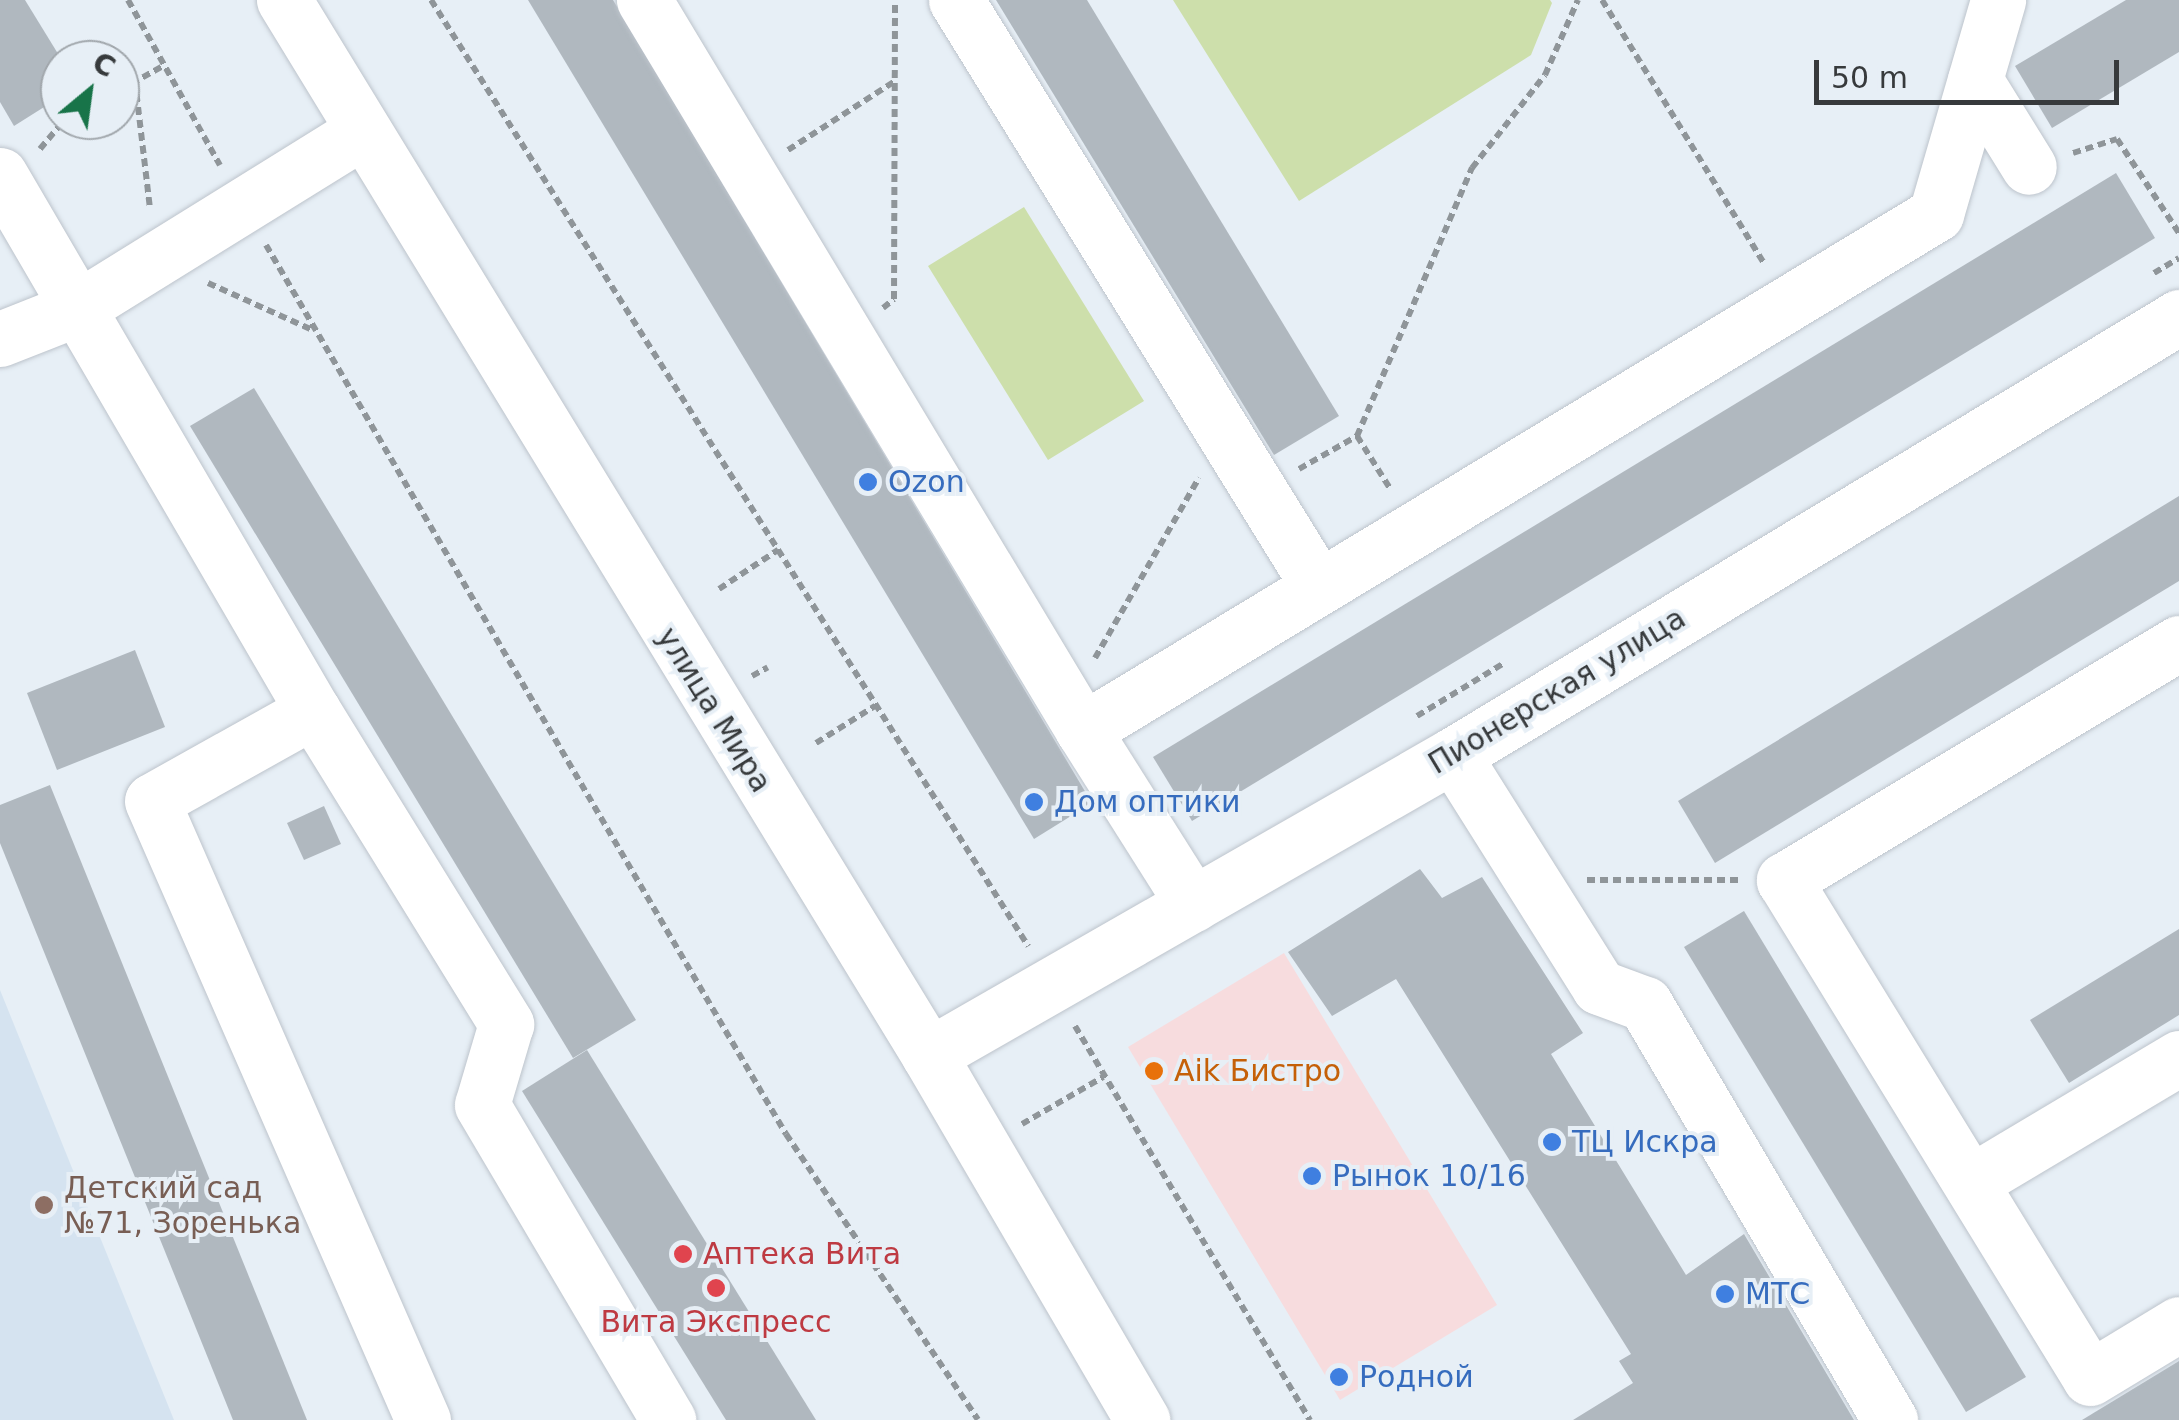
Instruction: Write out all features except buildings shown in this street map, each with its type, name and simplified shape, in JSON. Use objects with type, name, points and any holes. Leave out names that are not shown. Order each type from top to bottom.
[{"type":"street","name":"улица Мира","points":[[284,0],[929,1055],[1142,1420]]},
{"type":"street","points":[[644,0],[1193,904]]},
{"type":"street","points":[[956,0],[1319,587]]},
{"type":"street","points":[[1076,717],[1319,587],[1936,214],[1998,0]]},
{"type":"street","points":[[1974,80],[2029,167]]},
{"type":"street","points":[[0,339],[76,309],[363,131]]},
{"type":"street","points":[[0,175],[313,712],[506,1024],[482,1105],[668,1420]]},
{"type":"street","name":"Пионерская улица","points":[[929,1055],[1454,755],[2179,317]]},
{"type":"street","points":[[2179,643],[1784,880],[2090,1378],[2179,1324]]},
{"type":"street","points":[[313,712],[152,801],[423,1420]]},
{"type":"street","points":[[1454,755],[1598,988],[1645,1004],[1890,1420]]},
{"type":"street","points":[[1972,1182],[2179,1058]]},
{"type":"path","points":[[431,0],[1052,984],[1103,1077],[1310,1420]]},
{"type":"path","points":[[846,336],[894,299],[895,0]]},
{"type":"path","points":[[1260,490],[1357,436],[1472,168],[1545,74],[1578,0]]},
{"type":"path","points":[[1602,0],[1788,303]]},
{"type":"path","points":[[131,2],[243,206],[786,1134],[978,1420]]},
{"type":"path","points":[[140,79],[164,65]]},
{"type":"path","points":[[750,176],[896,80]]},
{"type":"path","points":[[140,124],[156,259],[317,332]]},
{"type":"path","points":[[2029,167],[2117,139],[2179,233]]},
{"type":"path","points":[[1076,717],[1225,434]]},
{"type":"path","points":[[1357,436],[1416,529]]},
{"type":"path","points":[[719,589],[778,550]]},
{"type":"path","points":[[816,743],[876,706]]},
{"type":"path","points":[[1531,880],[1784,880]]},
{"type":"path","points":[[1019,1126],[1103,1077]]},
{"type":"shaded area","name":"Рынок 10/16","points":[[1284,953],[1497,1305],[1340,1400],[1128,1047]]},
{"type":"shaded area","name":"Детский сад №71, Зоренька","points":[[0,990],[174,1420],[0,1420]]},
{"type":"green space","points":[[1173,0],[1552,3],[1531,55],[1299,201]]},
{"type":"green space","points":[[1024,207],[1144,401],[1048,460],[928,266]]},
{"type":"place","name":"Ozon","points":[[868,482]]},
{"type":"place","name":"Дом оптики","points":[[1034,802]]},
{"type":"place","name":"Aik Бистро","points":[[1154,1071]]},
{"type":"place","name":"ТЦ Искра","points":[[1552,1142]]},
{"type":"place","name":"Рынок 10/16","points":[[1312,1176]]},
{"type":"place","name":"Детский сад №71, Зоренька","points":[[44,1205]]},
{"type":"place","name":"Аптека Вита","points":[[683,1254]]},
{"type":"place","name":"Вита Экспресс","points":[[716,1288]]},
{"type":"place","name":"МТС","points":[[1725,1294]]},
{"type":"place","name":"Родной","points":[[1339,1377]]}]
